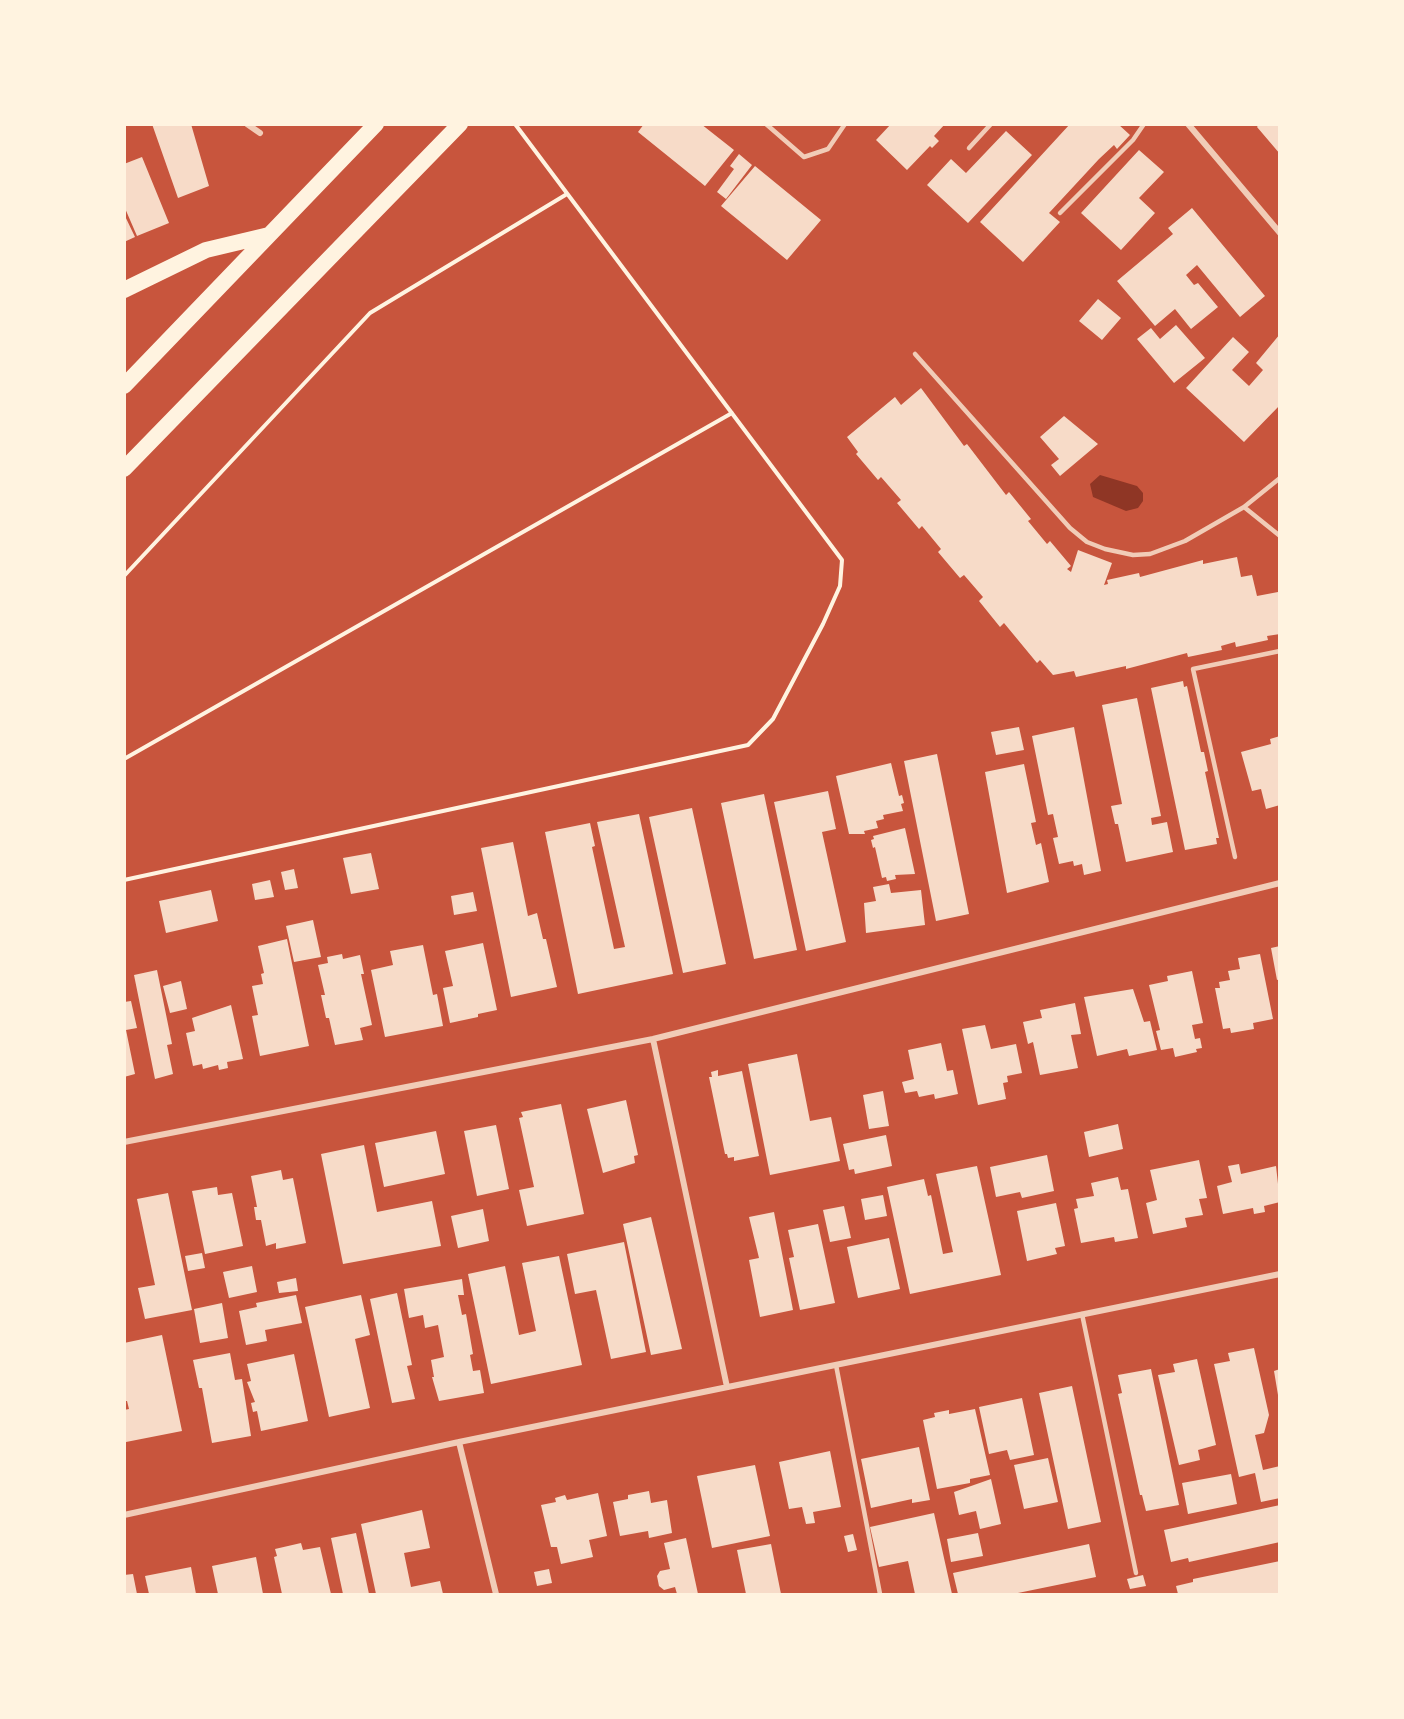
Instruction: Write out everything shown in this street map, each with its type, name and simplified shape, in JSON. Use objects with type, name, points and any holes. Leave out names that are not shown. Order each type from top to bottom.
[{"type":"highway","points":[[124,386],[376,124]]},
{"type":"highway","points":[[124,469],[460,124]]},
{"type":"highway","points":[[124,290],[206,250],[270,234]]},
{"type":"street","points":[[248,124],[260,134]]},
{"type":"street","points":[[1188,124],[1280,233]]},
{"type":"street","points":[[124,1142],[653,1039],[1280,883]]},
{"type":"street","points":[[653,1039],[727,1387]]},
{"type":"street","points":[[124,1515],[459,1442],[1280,1274]]},
{"type":"street","points":[[459,1442],[496,1594]]},
{"type":"lane","points":[[766,124],[804,157],[828,148],[845,124]]},
{"type":"lane","points":[[969,148],[991,124]]},
{"type":"lane","points":[[1060,213],[1133,140],[1144,124]]},
{"type":"lane","points":[[915,354],[1054,511],[1087,542],[1133,555],[1150,554],[1185,541],[1244,507],[1280,478]]},
{"type":"lane","points":[[1244,507],[1280,536]]},
{"type":"lane","points":[[1235,857],[1193,669],[1280,651]]},
{"type":"lane","points":[[1083,1314],[1136,1573]]},
{"type":"lane","points":[[836,1365],[880,1594]]},
{"type":"path","points":[[124,880],[748,745],[773,719],[823,624],[840,586],[842,560],[515,124]]},
{"type":"path","points":[[124,576],[369,313],[567,194]]},
{"type":"path","points":[[124,759],[732,413]]},
{"type":"shaded area","points":[[1100,475],[1137,486],[1143,493],[1143,501],[1138,508],[1126,511],[1093,497],[1090,484]]},
{"type":"building","points":[[152,124],[191,124],[209,186],[178,198]]},
{"type":"building","points":[[644,124],[701,124],[734,150],[705,186],[638,132]]},
{"type":"building","points":[[891,124],[945,124],[934,136],[939,141],[932,148],[930,146],[907,170],[876,140]]},
{"type":"building","points":[[1070,124],[1118,124],[1130,135],[1117,149],[1114,145],[1099,159],[1049,213],[1060,222],[1023,262],[980,222]]},
{"type":"building","points":[[1259,124],[1280,124],[1280,154],[1257,127]]},
{"type":"building","points":[[1006,131],[1032,155],[968,223],[927,185],[951,159],[966,173]]},
{"type":"building","points":[[1139,150],[1164,172],[1139,198],[1155,213],[1121,250],[1081,213]]},
{"type":"building","points":[[739,154],[752,165],[726,199],[717,192],[734,169],[730,166]]},
{"type":"building","points":[[142,157],[169,223],[137,236],[124,206],[124,164]]},
{"type":"building","points":[[755,166],[821,220],[787,260],[721,206]]},
{"type":"building","points":[[1192,208],[1265,296],[1240,317],[1197,265],[1186,275],[1194,285],[1198,283],[1218,307],[1191,329],[1175,309],[1155,326],[1117,281],[1173,234],[1168,228]]},
{"type":"building","points":[[124,214],[135,237],[124,242]]},
{"type":"building","points":[[1098,299],[1121,318],[1102,340],[1079,321]]},
{"type":"building","points":[[1176,325],[1205,358],[1174,383],[1137,339],[1151,328],[1160,339]]},
{"type":"building","points":[[1280,334],[1280,405],[1244,442],[1186,388],[1233,337],[1249,352],[1232,370],[1249,386],[1263,370],[1256,363]]},
{"type":"building","points":[[921,388],[964,446],[967,444],[1006,495],[1009,492],[1031,519],[1028,521],[1047,544],[1050,541],[1071,566],[1067,569],[1071,572],[1078,550],[1112,563],[1104,585],[1108,584],[1107,580],[1139,573],[1140,577],[1203,560],[1203,564],[1237,557],[1241,577],[1252,575],[1257,596],[1278,592],[1280,634],[1267,636],[1268,640],[1236,647],[1235,642],[1221,646],[1222,650],[1188,657],[1187,653],[1126,669],[1126,666],[1076,677],[1074,671],[1053,675],[1040,660],[1037,663],[1004,623],[1000,627],[979,601],[983,597],[964,575],[960,578],[938,552],[941,549],[922,526],[919,529],[897,503],[901,500],[881,477],[878,480],[856,454],[858,452],[847,437],[895,397],[901,405]]},
{"type":"building","points":[[1064,416],[1098,444],[1060,476],[1051,465],[1059,459],[1040,437]]},
{"type":"building","points":[[1183,681],[1184,687],[1187,686],[1201,752],[1204,752],[1208,771],[1205,772],[1219,838],[1216,838],[1217,844],[1185,850],[1151,688]]},
{"type":"building","points":[[1137,698],[1161,816],[1151,818],[1152,825],[1167,822],[1173,852],[1126,862],[1118,824],[1115,824],[1111,806],[1122,804],[1102,705]]},
{"type":"building","points":[[1019,727],[1024,750],[996,755],[991,732]]},
{"type":"building","points":[[1074,727],[1101,871],[1084,875],[1082,864],[1074,866],[1073,861],[1059,864],[1053,838],[1058,837],[1053,814],[1048,815],[1032,736]]},
{"type":"building","points":[[1280,736],[1280,805],[1266,809],[1261,789],[1252,791],[1241,752],[1271,744],[1270,739]]},
{"type":"building","points":[[937,754],[969,914],[936,921],[904,761]]},
{"type":"building","points":[[891,763],[899,796],[902,795],[904,803],[901,804],[903,811],[883,815],[884,819],[876,821],[878,828],[864,831],[865,834],[849,834],[836,776]]},
{"type":"building","points":[[1024,764],[1036,822],[1031,823],[1036,845],[1041,843],[1049,882],[1007,893],[985,772]]},
{"type":"building","points":[[828,791],[836,829],[822,832],[846,942],[806,951],[774,802]]},
{"type":"building","points":[[764,794],[797,950],[754,959],[721,803]]},
{"type":"building","points":[[692,808],[726,964],[683,973],[649,817]]},
{"type":"building","points":[[639,814],[673,974],[578,994],[545,832],[590,823],[595,846],[592,847],[614,949],[625,947],[597,822]]},
{"type":"building","points":[[905,828],[915,874],[895,875],[896,879],[887,881],[886,877],[882,878],[875,847],[873,848],[871,840],[874,839],[873,836]]},
{"type":"building","points":[[513,842],[528,916],[537,913],[543,939],[546,939],[557,987],[511,997],[481,848]]},
{"type":"building","points":[[371,853],[379,889],[351,894],[343,858]]},
{"type":"building","points":[[294,869],[298,888],[285,890],[281,872]]},
{"type":"building","points":[[270,880],[274,897],[255,900],[252,884]]},
{"type":"building","points":[[889,884],[891,893],[921,890],[925,925],[866,933],[864,903],[876,901],[873,887]]},
{"type":"building","points":[[211,890],[218,921],[166,933],[159,901]]},
{"type":"building","points":[[473,892],[477,911],[454,915],[451,896]]},
{"type":"building","points":[[313,920],[321,957],[294,962],[286,926]]},
{"type":"building","points":[[287,939],[309,1046],[260,1056],[252,1016],[258,1015],[252,986],[263,984],[261,974],[264,973],[258,946]]},
{"type":"building","points":[[483,943],[497,1010],[450,1023],[443,988],[453,986],[445,951]]},
{"type":"building","points":[[423,945],[433,995],[437,994],[443,1026],[385,1037],[371,970],[393,965],[390,951]]},
{"type":"building","points":[[1280,946],[1280,979],[1277,980],[1271,948]]},
{"type":"building","points":[[342,954],[343,959],[360,955],[364,974],[361,974],[372,1025],[360,1028],[363,1040],[335,1045],[321,995],[325,995],[318,965],[328,963],[327,957]]},
{"type":"building","points":[[1260,954],[1273,1019],[1253,1023],[1254,1029],[1231,1033],[1230,1028],[1223,1029],[1215,988],[1220,988],[1219,982],[1230,980],[1228,971],[1240,969],[1238,958]]},
{"type":"building","points":[[157,970],[172,1044],[167,1045],[173,1074],[155,1079],[134,975]]},
{"type":"building","points":[[1192,971],[1203,1023],[1192,1025],[1195,1039],[1200,1038],[1202,1048],[1196,1049],[1197,1052],[1175,1057],[1173,1048],[1161,1050],[1156,1031],[1160,1030],[1149,985],[1168,981],[1167,976]]},
{"type":"building","points":[[181,981],[187,1009],[170,1013],[163,986]]},
{"type":"building","points":[[1133,989],[1144,1022],[1150,1021],[1157,1050],[1129,1056],[1127,1049],[1097,1056],[1084,997]]},
{"type":"building","points":[[131,1001],[137,1028],[126,1030],[135,1074],[124,1077],[124,1002]]},
{"type":"building","points":[[1075,1003],[1081,1034],[1071,1035],[1078,1068],[1040,1075],[1033,1042],[1028,1044],[1023,1022],[1042,1018],[1040,1010]]},
{"type":"building","points":[[231,1005],[243,1059],[227,1062],[228,1068],[219,1070],[218,1065],[203,1069],[202,1064],[193,1066],[186,1033],[195,1031],[192,1018]]},
{"type":"building","points":[[985,1025],[991,1049],[1016,1044],[1022,1073],[1007,1076],[1008,1082],[1003,1083],[1006,1099],[978,1105],[962,1029]]},
{"type":"building","points":[[941,1043],[947,1071],[953,1070],[958,1094],[935,1099],[934,1094],[919,1097],[917,1091],[905,1093],[902,1082],[914,1079],[908,1050]]},
{"type":"building","points":[[797,1054],[810,1121],[831,1117],[840,1161],[770,1175],[748,1064]]},
{"type":"building","points":[[718,1070],[718,1076],[742,1071],[759,1156],[734,1161],[734,1157],[728,1158],[725,1154],[709,1077],[712,1077],[711,1072]]},
{"type":"building","points":[[883,1091],[889,1126],[869,1129],[863,1095]]},
{"type":"building","points":[[626,1100],[638,1155],[634,1156],[635,1163],[603,1173],[587,1109]]},
{"type":"building","points":[[561,1104],[584,1214],[527,1226],[519,1190],[534,1187],[519,1118],[523,1117],[521,1112]]},
{"type":"building","points":[[1118,1124],[1123,1149],[1089,1157],[1084,1132]]},
{"type":"building","points":[[496,1125],[509,1189],[477,1196],[464,1131]]},
{"type":"building","points":[[436,1131],[445,1174],[384,1187],[375,1143]]},
{"type":"building","points":[[886,1135],[892,1166],[855,1174],[854,1169],[849,1170],[843,1144]]},
{"type":"building","points":[[364,1145],[377,1212],[432,1201],[441,1246],[343,1264],[321,1154]]},
{"type":"building","points":[[1047,1155],[1054,1191],[1022,1198],[1020,1192],[996,1197],[990,1167]]},
{"type":"building","points":[[1199,1160],[1207,1198],[1199,1199],[1203,1215],[1185,1218],[1187,1227],[1153,1234],[1146,1203],[1157,1200],[1150,1170]]},
{"type":"building","points":[[1239,1164],[1241,1174],[1276,1166],[1280,1202],[1264,1206],[1265,1212],[1254,1214],[1253,1208],[1223,1214],[1217,1186],[1232,1182],[1228,1166]]},
{"type":"building","points":[[977,1166],[1001,1275],[910,1294],[887,1187],[924,1179],[928,1196],[931,1195],[943,1254],[953,1252],[936,1174]]},
{"type":"building","points":[[281,1170],[283,1180],[293,1178],[306,1243],[276,1249],[276,1243],[266,1246],[261,1220],[256,1220],[254,1207],[257,1207],[251,1176]]},
{"type":"building","points":[[1118,1177],[1121,1190],[1128,1189],[1138,1238],[1115,1242],[1114,1237],[1081,1243],[1074,1209],[1078,1208],[1076,1199],[1094,1196],[1091,1183]]},
{"type":"building","points":[[217,1187],[218,1195],[232,1193],[243,1246],[205,1254],[192,1191]]},
{"type":"building","points":[[168,1193],[192,1310],[145,1319],[138,1288],[155,1285],[137,1199]]},
{"type":"building","points":[[883,1195],[887,1216],[865,1220],[861,1199]]},
{"type":"building","points":[[1056,1203],[1065,1246],[1055,1248],[1057,1254],[1027,1261],[1017,1211]]},
{"type":"building","points":[[844,1206],[851,1238],[830,1242],[823,1210]]},
{"type":"building","points":[[483,1209],[489,1241],[458,1248],[451,1216]]},
{"type":"building","points":[[774,1212],[793,1310],[760,1317],[749,1260],[759,1258],[749,1217]]},
{"type":"building","points":[[651,1217],[682,1349],[651,1355],[623,1224]]},
{"type":"building","points":[[818,1224],[835,1303],[800,1310],[789,1258],[794,1257],[788,1230]]},
{"type":"building","points":[[889,1238],[900,1289],[858,1298],[847,1247]]},
{"type":"building","points":[[624,1242],[646,1352],[611,1359],[596,1290],[575,1294],[567,1254]]},
{"type":"building","points":[[202,1253],[205,1268],[188,1271],[185,1256]]},
{"type":"building","points":[[559,1256],[582,1365],[491,1384],[468,1274],[505,1266],[519,1335],[536,1331],[522,1263]]},
{"type":"building","points":[[252,1266],[257,1292],[229,1298],[223,1272]]},
{"type":"building","points":[[296,1278],[298,1291],[279,1293],[277,1282]]},
{"type":"building","points":[[462,1279],[464,1295],[458,1295],[462,1315],[466,1314],[473,1354],[470,1355],[473,1371],[480,1370],[484,1393],[439,1401],[432,1377],[434,1377],[431,1360],[444,1357],[438,1325],[425,1328],[423,1315],[409,1318],[404,1289]]},
{"type":"building","points":[[397,1293],[412,1365],[407,1366],[415,1399],[392,1403],[370,1299]]},
{"type":"building","points":[[296,1295],[302,1323],[265,1330],[267,1341],[246,1345],[239,1311],[257,1307],[256,1303]]},
{"type":"building","points":[[361,1295],[370,1335],[355,1339],[370,1408],[329,1417],[305,1307]]},
{"type":"building","points":[[222,1303],[228,1338],[200,1343],[194,1309]]},
{"type":"building","points":[[162,1335],[182,1431],[126,1442],[124,1410],[129,1409],[127,1401],[124,1401],[124,1343]]},
{"type":"building","points":[[1254,1348],[1269,1415],[1264,1433],[1255,1435],[1263,1470],[1280,1466],[1280,1498],[1261,1502],[1255,1473],[1239,1477],[1214,1364],[1230,1361],[1228,1353]]},
{"type":"building","points":[[230,1353],[235,1380],[242,1379],[251,1436],[212,1443],[202,1388],[199,1388],[193,1360]]},
{"type":"building","points":[[294,1354],[308,1421],[261,1431],[257,1411],[253,1412],[251,1403],[255,1402],[247,1382],[251,1381],[247,1364]]},
{"type":"building","points":[[1197,1359],[1216,1445],[1198,1450],[1200,1460],[1179,1465],[1158,1375],[1175,1372],[1173,1364]]},
{"type":"building","points":[[1151,1369],[1179,1505],[1146,1511],[1142,1495],[1140,1495],[1118,1394],[1122,1393],[1118,1375]]},
{"type":"building","points":[[1280,1369],[1280,1394],[1278,1395],[1274,1371]]},
{"type":"building","points":[[1072,1386],[1101,1522],[1068,1529],[1039,1393]]},
{"type":"building","points":[[1022,1398],[1034,1455],[1010,1460],[1007,1450],[989,1454],[979,1407]]},
{"type":"building","points":[[975,1409],[990,1475],[970,1479],[970,1483],[937,1489],[923,1420],[935,1417],[934,1413],[949,1410],[949,1414]]},
{"type":"building","points":[[919,1447],[930,1500],[912,1503],[912,1499],[871,1508],[861,1459]]},
{"type":"building","points":[[830,1451],[841,1507],[813,1512],[815,1523],[806,1524],[802,1507],[789,1509],[779,1462]]},
{"type":"building","points":[[1048,1458],[1058,1502],[1024,1509],[1014,1465]]},
{"type":"building","points":[[755,1465],[770,1536],[712,1548],[697,1476]]},
{"type":"building","points":[[1231,1474],[1237,1504],[1188,1514],[1182,1483]]},
{"type":"building","points":[[991,1479],[1001,1524],[980,1529],[976,1511],[959,1515],[954,1492]]},
{"type":"building","points":[[649,1491],[651,1503],[667,1500],[672,1533],[649,1538],[648,1531],[620,1536],[613,1502],[628,1499],[628,1495]]},
{"type":"building","points":[[598,1493],[607,1536],[589,1540],[593,1557],[561,1564],[557,1547],[551,1547],[541,1505],[556,1502],[555,1498],[565,1495],[567,1500]]},
{"type":"building","points":[[1280,1505],[1280,1542],[1189,1562],[1188,1558],[1171,1562],[1164,1530]]},
{"type":"building","points":[[422,1510],[430,1548],[404,1553],[411,1587],[440,1581],[443,1594],[376,1594],[361,1524]]},
{"type":"building","points":[[934,1513],[952,1594],[915,1594],[908,1561],[879,1567],[870,1527]]},
{"type":"building","points":[[356,1533],[369,1594],[343,1594],[331,1538]]},
{"type":"building","points":[[978,1533],[983,1556],[951,1562],[947,1539]]},
{"type":"building","points":[[853,1534],[857,1550],[848,1552],[844,1536]]},
{"type":"building","points":[[686,1538],[698,1594],[677,1594],[675,1587],[664,1590],[659,1586],[657,1576],[660,1571],[670,1569],[664,1543]]},
{"type":"building","points":[[301,1543],[303,1550],[320,1547],[331,1594],[282,1594],[274,1557],[277,1556],[275,1549]]},
{"type":"building","points":[[771,1544],[781,1594],[746,1594],[737,1550]]},
{"type":"building","points":[[1089,1544],[1096,1577],[1013,1594],[958,1594],[953,1573]]},
{"type":"building","points":[[256,1557],[263,1594],[218,1594],[212,1566]]},
{"type":"building","points":[[1280,1561],[1280,1594],[1178,1594],[1176,1586],[1193,1582],[1193,1579]]},
{"type":"building","points":[[191,1567],[196,1594],[149,1594],[145,1576]]},
{"type":"building","points":[[549,1569],[552,1583],[537,1586],[534,1572]]},
{"type":"building","points":[[133,1574],[137,1594],[124,1594],[124,1575]]},
{"type":"building","points":[[1143,1575],[1146,1586],[1130,1589],[1127,1579]]}]
